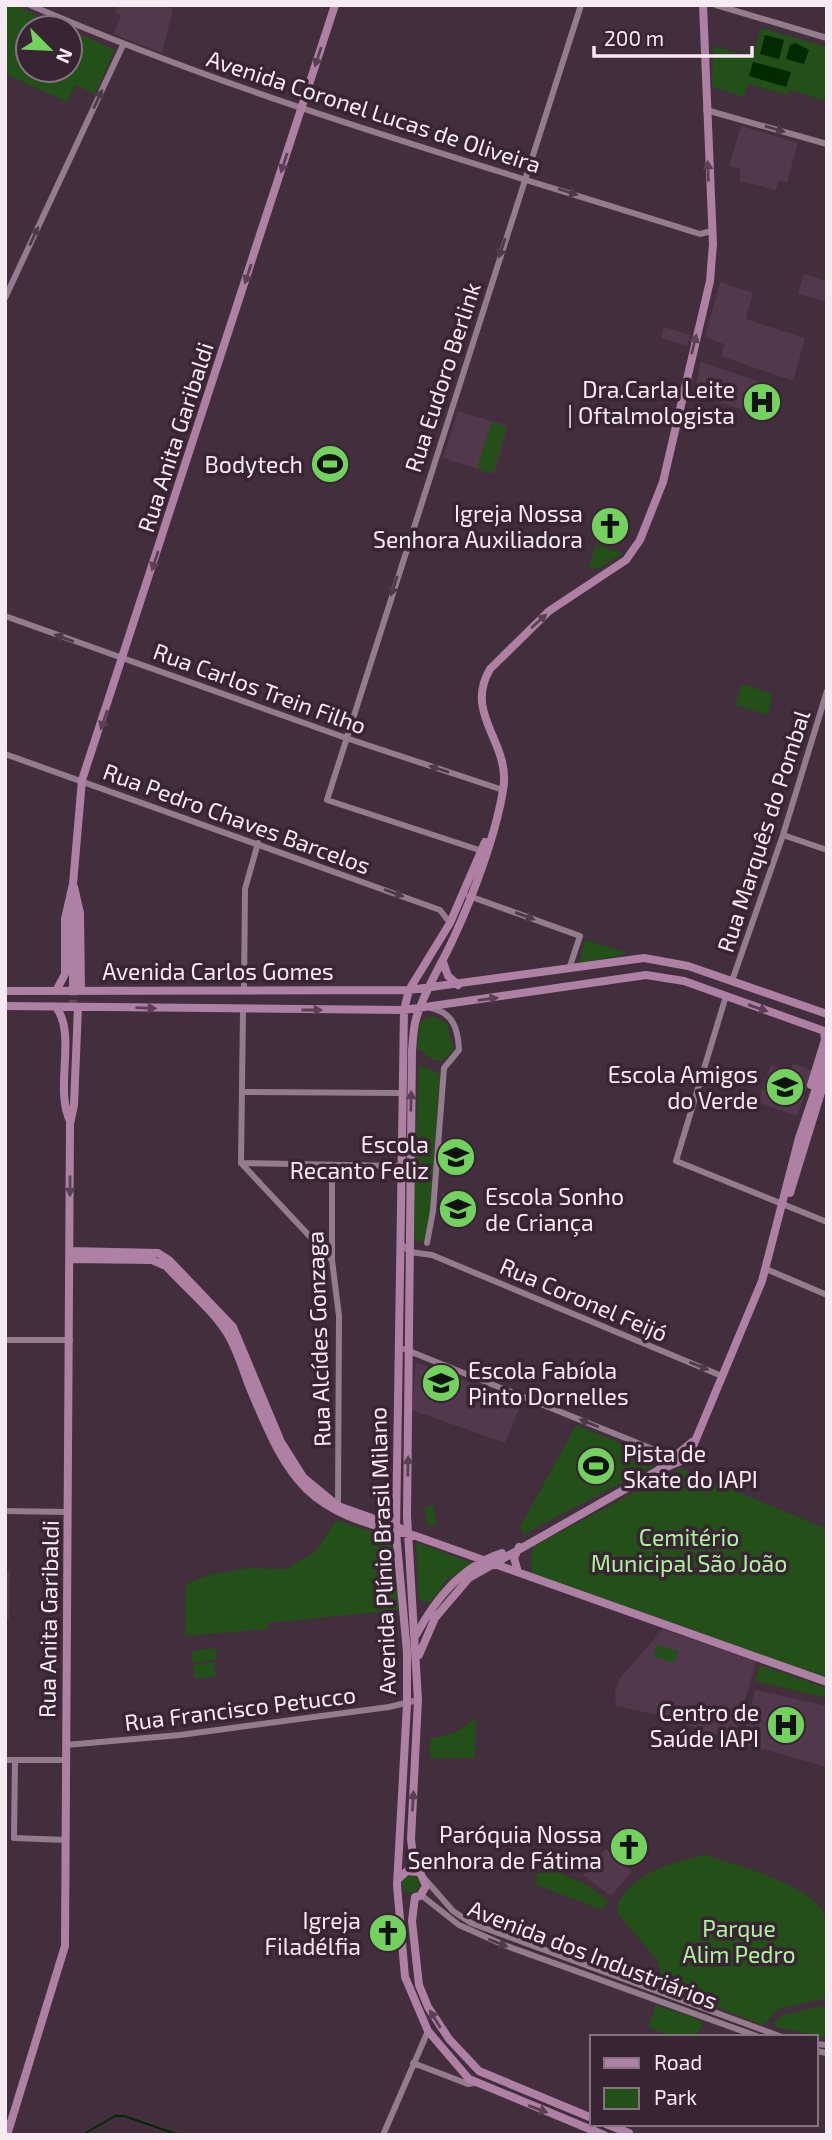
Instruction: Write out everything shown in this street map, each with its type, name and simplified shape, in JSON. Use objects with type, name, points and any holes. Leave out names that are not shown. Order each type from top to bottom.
[{"type":"main road","name":"Rua Anita Garibaldi","points":[[56,991],[65,974],[65,919],[73,884],[82,780],[124,659],[335,5]]},
{"type":"main road","points":[[703,5],[712,232]]},
{"type":"main road","name":"Avenida Plínio Brasil Milano","points":[[590,2118],[479,2071],[444,2033],[423,1996],[413,1947],[412,1911],[425,1886],[411,1839],[418,1700],[415,1605],[408,1534],[412,1051],[416,1019],[425,1008],[430,988],[470,896],[503,790],[503,765],[483,714],[480,691],[484,680],[490,669],[549,611],[631,555],[649,521],[663,482],[710,281],[712,232]]},
{"type":"main road","name":"Avenida Plínio Brasil Milano","points":[[491,834],[480,850],[450,923],[410,990],[404,1010],[400,1093],[396,1529],[407,1652],[398,1879],[405,1977],[428,2031],[447,2056],[474,2083],[604,2135]]},
{"type":"main road","points":[[73,884],[77,989]]},
{"type":"main road","name":"Avenida Carlos Gomes","points":[[5,991],[410,990],[644,958],[688,966],[827,1014]]},
{"type":"main road","points":[[443,962],[448,976],[458,985]]},
{"type":"main road","name":"Avenida Carlos Gomes","points":[[5,1006],[75,1009],[404,1010],[646,975],[684,981],[825,1032]]},
{"type":"main road","name":"Rua Anita Garibaldi","points":[[7,2135],[12,2110],[65,1946],[70,1121],[63,1106],[64,1025],[56,1007]]},
{"type":"main road","points":[[70,1121],[75,1009]]},
{"type":"main road","points":[[799,1138],[799,1124],[825,1040],[825,1032]]},
{"type":"main road","points":[[797,1169],[806,1124],[827,1055]]},
{"type":"main road","points":[[657,1471],[685,1459],[722,1376],[766,1269],[799,1138],[827,1073]]},
{"type":"main road","points":[[784,1200],[827,1090]]},
{"type":"main road","points":[[775,1201],[784,1200]]},
{"type":"main road","points":[[70,1255],[152,1260],[166,1266],[227,1332],[284,1465],[314,1498],[337,1509],[827,1684]]},
{"type":"main road","points":[[418,1658],[442,1608],[469,1578],[519,1547],[657,1471],[676,1458],[698,1432]]},
{"type":"main road","points":[[407,1652],[447,1588],[482,1559],[519,1547]]},
{"type":"main road","points":[[518,1572],[514,1558],[519,1547]]},
{"type":"main road","points":[[415,1605],[424,1608],[435,1606]]},
{"type":"main road","points":[[398,1879],[407,1871],[421,1875]]},
{"type":"main road","name":"Avenida dos Industriários","points":[[399,1891],[418,1896]]},
{"type":"main road","points":[[474,2083],[479,2071]]},
{"type":"main road","name":"Rua Anita Garibaldi","points":[[5,2123],[12,2110]]},
{"type":"main road","points":[[611,2126],[631,2134]]},
{"type":"main road","points":[[619,2135],[631,2134]]},
{"type":"street","name":"Avenida Coronel Lucas de Oliveira","points":[[30,5],[123,45],[302,108],[701,234],[712,232]]},
{"type":"street","name":"Rua Eudoro Berlink","points":[[480,850],[327,800],[581,5]]},
{"type":"street","points":[[716,5],[827,37]]},
{"type":"street","points":[[5,298],[123,45]]},
{"type":"street","points":[[706,110],[827,144]]},
{"type":"street","name":"Rua Carlos Trein Filho","points":[[5,616],[346,738],[503,790]]},
{"type":"street","name":"Rua Marquês do Pombal","points":[[732,981],[783,835],[827,691]]},
{"type":"street","name":"Rua Pedro Chaves Barcelos","points":[[5,754],[440,910],[450,923]]},
{"type":"street","points":[[783,835],[827,850]]},
{"type":"street","points":[[244,990],[245,889],[258,843]]},
{"type":"street","points":[[470,896],[580,936],[569,969]]},
{"type":"street","points":[[726,996],[676,1161],[775,1201]]},
{"type":"street","points":[[425,1008],[450,1016],[456,1027],[458,1050],[444,1068],[435,1199],[426,1243],[432,1255]]},
{"type":"street","points":[[243,1010],[241,1163],[332,1260]]},
{"type":"street","points":[[242,1093],[400,1093]]},
{"type":"street","points":[[241,1163],[399,1166]]},
{"type":"street","name":"Rua Alcídes Gonzaga","points":[[332,1165],[332,1260],[339,1316],[337,1509]]},
{"type":"street","points":[[784,1200],[827,1222]]},
{"type":"street","points":[[398,1242],[410,1247],[426,1243]]},
{"type":"street","name":"Rua Coronel Feijó","points":[[410,1247],[722,1376]]},
{"type":"street","points":[[766,1269],[827,1296]]},
{"type":"street","points":[[5,1340],[70,1340]]},
{"type":"street","points":[[397,1352],[409,1350],[676,1458]]},
{"type":"street","points":[[5,1511],[68,1513]]},
{"type":"street","name":"Rua Francisco Petucco","points":[[66,1745],[180,1735],[407,1704],[418,1700]]},
{"type":"street","points":[[5,1760],[66,1760]]},
{"type":"street","points":[[15,1760],[14,1838],[65,1840]]},
{"type":"street","name":"Avenida dos Industriários","points":[[421,1875],[462,1918],[777,2035]]},
{"type":"street","name":"Avenida dos Industriários","points":[[418,1896],[447,1918],[471,1931],[753,2035]]},
{"type":"street","points":[[618,1986],[621,1978]]},
{"type":"street","points":[[383,2135],[428,2031]]},
{"type":"street","points":[[415,2062],[468,2084],[474,2083]]},
{"type":"shaded area","points":[[118,5],[164,5],[173,9],[162,53],[113,34],[121,16],[115,13]]},
{"type":"shaded area","points":[[765,35],[784,40],[779,59],[760,54]]},
{"type":"shaded area","points":[[796,43],[809,50],[804,64],[786,59],[790,45]]},
{"type":"shaded area","points":[[753,62],[791,72],[786,87],[749,76]]},
{"type":"shaded area","points":[[741,126],[798,143],[787,182],[779,180],[776,190],[740,181],[740,169],[729,166]]},
{"type":"shaded area","points":[[804,274],[827,281],[827,302],[798,294]]},
{"type":"shaded area","points":[[720,282],[753,293],[746,319],[805,338],[793,381],[721,356],[724,344],[705,337]]},
{"type":"shaded area","points":[[664,327],[690,335],[687,346],[661,338]]},
{"type":"shaded area","points":[[701,362],[760,382],[750,412],[694,394]]},
{"type":"shaded area","points":[[458,411],[508,426],[494,474],[443,458]]},
{"type":"shaded area","name":"Escola Amigos do Verde","points":[[793,1063],[813,1071],[797,1116],[758,1102],[771,1065],[790,1071]]},
{"type":"shaded area","name":"Escola Sonho de Criança","points":[[442,1192],[470,1204],[466,1220],[440,1204]]},
{"type":"shaded area","name":"Escola Fabíola Pinto Dornelles","points":[[416,1362],[521,1403],[505,1443],[412,1410]]},
{"type":"shaded area","points":[[5,1571],[10,1571],[9,1619],[5,1619]]},
{"type":"shaded area","points":[[663,1629],[756,1662],[733,1741],[659,1715],[616,1706],[615,1692],[620,1678]]},
{"type":"shaded area","name":"Centro de Saúde IAPI","points":[[755,1690],[827,1706],[827,1767],[741,1743]]},
{"type":"shaded area","points":[[606,1849],[632,1871],[611,1896],[583,1875]]},
{"type":"green space","points":[[5,5],[14,5],[34,14],[14,14],[14,78],[5,74]]},
{"type":"green space","points":[[761,28],[827,47],[827,101],[789,90],[787,95],[748,84],[744,97],[712,87],[713,46],[752,57]]},
{"type":"green space","points":[[84,36],[115,50],[95,94],[75,85],[67,102],[27,84],[84,84]]},
{"type":"green space","points":[[492,422],[507,427],[493,473],[477,468]]},
{"type":"green space","points":[[596,545],[623,553],[599,568],[588,568]]},
{"type":"green space","points":[[742,684],[773,694],[767,715],[735,705]]},
{"type":"green space","points":[[585,940],[625,952],[626,954],[579,964]]},
{"type":"green space","points":[[433,1016],[447,1024],[454,1049],[443,1061],[433,1060],[417,1048],[420,1021]]},
{"type":"green space","points":[[419,1065],[440,1074],[430,1221],[426,1238],[419,1243],[411,1236]]},
{"type":"green space","points":[[576,1425],[663,1461],[524,1534],[520,1527]]},
{"type":"green space","name":"Cemitério Municipal São João","points":[[680,1468],[827,1529],[827,1678],[532,1573],[531,1555],[534,1546]]},
{"type":"green space","points":[[433,1505],[437,1524],[428,1526],[424,1507]]},
{"type":"green space","points":[[336,1520],[392,1538],[399,1610],[267,1623],[268,1629],[185,1636],[186,1584],[212,1574],[249,1568],[287,1569],[317,1550]]},
{"type":"green space","points":[[416,1542],[472,1563],[447,1580],[430,1603],[419,1600]]},
{"type":"green space","points":[[657,1645],[678,1651],[674,1663],[653,1656]]},
{"type":"green space","points":[[215,1648],[217,1659],[193,1663],[191,1651]]},
{"type":"green space","points":[[214,1662],[216,1676],[195,1679],[193,1665]]},
{"type":"green space","points":[[760,1665],[827,1688],[827,1698],[755,1681]]},
{"type":"green space","points":[[476,1717],[475,1758],[430,1758],[430,1738],[455,1732]]},
{"type":"green space","name":"Parque Alim Pedro","points":[[706,1855],[756,1871],[793,1887],[820,1908],[828,1929],[827,1998],[778,2009],[764,2025],[663,1987],[658,1961],[618,1914],[618,1902],[626,1891],[646,1875],[680,1861]]},
{"type":"green space","points":[[557,1872],[587,1885],[608,1901],[603,1910],[536,1885],[537,1873]]},
{"type":"green space","points":[[411,1875],[419,1880],[420,1884],[415,1892],[411,1893],[403,1888],[402,1884],[407,1876]]},
{"type":"green space","points":[[656,2005],[703,2021],[698,2035],[669,2035],[648,2027]]},
{"type":"green space","points":[[827,2005],[827,2038],[776,2027],[773,2023],[783,2015]]},
{"type":"waterway","points":[[82,2135],[115,2116],[124,2116],[179,2135]]},
{"type":"tunnel","points":[[73,988],[73,1011]]},
{"type":"place","name":"Dra.Carla Leite | Oftalmologista","points":[[762,402]]},
{"type":"place","name":"Bodytech","points":[[330,464]]},
{"type":"place","name":"Igreja Nossa Senhora Auxiliadora","points":[[610,526]]},
{"type":"place","name":"Escola Amigos do Verde","points":[[785,1087]]},
{"type":"place","name":"Escola Recanto Feliz","points":[[456,1157]]},
{"type":"place","name":"Escola Sonho de Criança","points":[[458,1209]]},
{"type":"place","name":"Escola Fabíola Pinto Dornelles","points":[[441,1383]]},
{"type":"place","name":"Pista de Skate do IAPI","points":[[596,1466]]},
{"type":"place","name":"Centro de Saúde IAPI","points":[[786,1725]]},
{"type":"place","name":"Paróquia Nossa Senhora de Fátima","points":[[629,1847]]},
{"type":"place","name":"Igreja Filadélfia","points":[[388,1933]]}]
